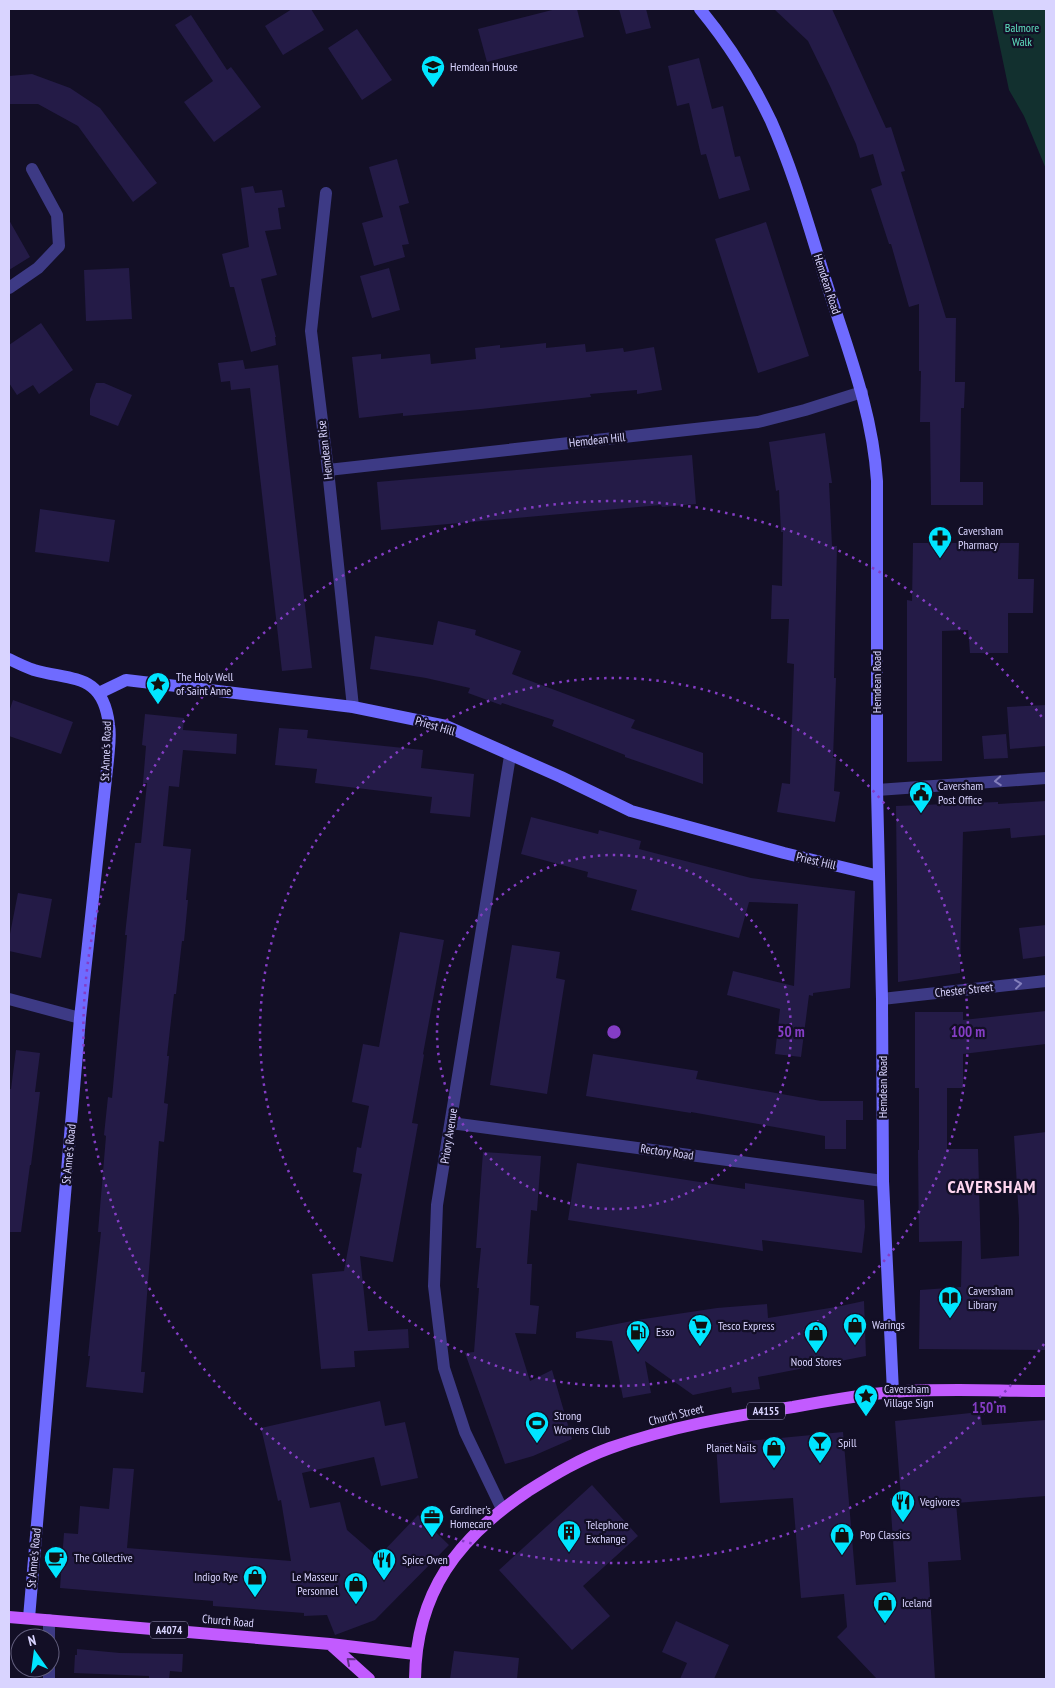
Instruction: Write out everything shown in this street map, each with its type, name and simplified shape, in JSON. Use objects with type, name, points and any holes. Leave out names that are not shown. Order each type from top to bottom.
[{"type":"main road","name":"Church Street","points":[[415,1654],[424,1616],[434,1590],[455,1555],[502,1508],[576,1462],[641,1438],[677,1428],[748,1414],[893,1392],[1046,1391]]},
{"type":"main road","name":"Church Road","points":[[9,1617],[330,1644],[415,1654]]},
{"type":"main road","points":[[330,1644],[369,1679]]},
{"type":"main road","name":"A4155","points":[[415,1654],[415,1679]]},
{"type":"street","name":"Hemdean Road","points":[[700,9],[734,55],[771,122],[801,203],[862,392],[875,452],[877,481],[878,790],[883,1181],[893,1392]]},
{"type":"street","points":[[9,288],[38,268],[59,246],[58,215],[32,169]]},
{"type":"street","name":"Hemdean Rise","points":[[326,193],[311,331],[353,707]]},
{"type":"street","name":"Hemdean Hill","points":[[328,470],[758,422],[862,392]]},
{"type":"street","points":[[9,659],[33,670],[77,679],[99,693]]},
{"type":"street","name":"Priest Hill","points":[[99,693],[126,680],[353,707],[446,726],[510,756],[561,776],[631,811],[784,853],[879,876]]},
{"type":"street","name":"St Anne's Road","points":[[29,1618],[80,1018],[110,727],[107,709],[99,693]]},
{"type":"street","name":"Priory Avenue","points":[[502,1508],[465,1432],[444,1368],[434,1286],[437,1205],[510,756]]},
{"type":"street","points":[[878,790],[1046,778]]},
{"type":"street","name":"Chester Street","points":[[882,1000],[1046,981]]},
{"type":"street","points":[[9,999],[80,1018]]},
{"type":"street","name":"Rectory Road","points":[[451,1123],[883,1181]]},
{"type":"street","points":[[49,1620],[49,1628]]},
{"type":"green space","name":"Balmore Walk","points":[[992,9],[1046,9],[1046,169],[1024,116],[1009,90]]},
{"type":"building","points":[[292,9],[311,9],[324,30],[283,55],[265,26]]},
{"type":"building","points":[[556,9],[577,9],[584,37],[487,62],[478,29]]},
{"type":"building","points":[[619,9],[646,9],[651,28],[626,34]]},
{"type":"building","points":[[774,9],[832,9],[886,128],[891,127],[905,171],[901,172],[946,318],[956,318],[955,382],[965,382],[964,408],[961,408],[960,482],[983,482],[983,505],[931,505],[930,422],[920,422],[919,304],[909,307],[891,244],[889,244],[871,189],[882,185],[873,154],[860,158],[856,144],[808,41]]},
{"type":"building","points":[[191,15],[227,70],[231,67],[261,107],[214,142],[184,102],[213,81],[175,25]]},
{"type":"building","points":[[357,29],[392,80],[362,100],[328,48]]},
{"type":"building","points":[[699,58],[712,109],[723,106],[735,157],[740,156],[750,190],[719,199],[706,154],[701,155],[689,103],[677,106],[668,66]]},
{"type":"building","points":[[32,74],[70,88],[100,108],[157,183],[133,202],[78,126],[38,104],[9,104],[9,76]]},
{"type":"building","points":[[397,159],[409,203],[399,206],[409,244],[402,245],[405,257],[374,266],[362,223],[383,217],[369,167]]},
{"type":"building","points":[[253,186],[255,193],[282,190],[285,207],[278,208],[281,229],[265,231],[277,275],[261,279],[276,337],[276,345],[251,352],[234,287],[230,287],[222,254],[249,247],[241,188]]},
{"type":"building","points":[[9,220],[30,257],[9,270]]},
{"type":"building","points":[[766,222],[809,356],[758,373],[715,239]]},
{"type":"building","points":[[129,268],[132,319],[86,321],[84,270]]},
{"type":"building","points":[[389,268],[400,310],[372,318],[360,276]]},
{"type":"building","points":[[41,323],[73,370],[39,394],[33,385],[17,395],[9,383],[9,345]]},
{"type":"building","points":[[546,343],[546,348],[585,344],[586,352],[623,348],[624,352],[654,347],[662,390],[637,394],[637,390],[590,394],[591,397],[481,409],[403,416],[403,413],[359,418],[352,357],[381,354],[381,359],[430,354],[431,364],[476,359],[475,348],[500,345],[500,348]]},
{"type":"building","points":[[243,360],[245,369],[278,365],[312,668],[282,671],[250,388],[231,390],[230,381],[221,382],[218,363]]},
{"type":"building","points":[[96,383],[104,383],[132,395],[118,426],[90,415],[90,399]]},
{"type":"building","points":[[825,433],[832,483],[829,483],[832,546],[837,546],[833,758],[836,758],[834,791],[840,792],[835,822],[777,812],[782,783],[790,784],[794,664],[787,663],[789,619],[771,619],[772,585],[782,586],[783,532],[781,532],[779,490],[776,491],[769,442]]},
{"type":"building","points":[[692,455],[696,504],[662,507],[661,505],[381,530],[377,482]]},
{"type":"building","points":[[40,509],[115,520],[109,562],[35,552]]},
{"type":"building","points":[[913,543],[1019,543],[1018,579],[1034,579],[1033,613],[1008,613],[1008,653],[970,653],[968,630],[942,631],[942,761],[907,762],[907,600],[912,601]]},
{"type":"building","points":[[438,621],[476,630],[475,635],[521,651],[512,674],[635,720],[631,728],[703,753],[703,784],[625,757],[625,755],[552,726],[554,720],[502,703],[501,705],[468,693],[470,688],[426,678],[370,669],[375,636],[433,645]]},
{"type":"building","points":[[13,700],[73,722],[61,754],[9,736],[9,712]]},
{"type":"building","points":[[1046,705],[1046,746],[1010,749],[1007,707]]},
{"type":"building","points":[[145,714],[184,718],[183,730],[237,734],[236,754],[183,750],[179,787],[169,786],[163,846],[191,849],[184,941],[182,941],[176,994],[174,994],[167,1056],[169,1056],[164,1103],[168,1104],[164,1142],[159,1141],[141,1372],[145,1372],[143,1393],[86,1387],[101,1232],[98,1232],[106,1136],[104,1135],[108,1097],[112,1098],[127,935],[125,935],[135,843],[141,843],[147,783],[143,783],[146,746],[142,745]]},
{"type":"building","points":[[279,728],[308,730],[307,738],[423,750],[421,768],[474,774],[470,817],[430,813],[432,797],[315,783],[317,769],[275,765]]},
{"type":"building","points":[[1006,734],[1008,758],[984,759],[982,736]]},
{"type":"building","points":[[1046,801],[1046,835],[1011,838],[1010,828],[963,832],[960,973],[898,982],[896,806]]},
{"type":"building","points":[[531,817],[598,834],[599,830],[641,841],[639,849],[751,878],[855,891],[850,988],[813,993],[813,996],[809,995],[801,1057],[775,1054],[780,1009],[727,995],[733,971],[794,986],[798,904],[749,902],[739,938],[631,910],[637,890],[587,877],[588,872],[521,854]]},
{"type":"building","points":[[18,893],[52,899],[41,958],[9,951],[9,939]]},
{"type":"building","points":[[1046,925],[1046,956],[1023,959],[1019,928]]},
{"type":"building","points":[[400,932],[444,940],[412,1123],[418,1124],[393,1262],[360,1256],[368,1331],[408,1329],[409,1348],[354,1351],[355,1367],[321,1369],[312,1274],[344,1271],[362,1174],[353,1172],[357,1147],[361,1148],[369,1106],[352,1102],[363,1044],[379,1047]]},
{"type":"building","points":[[512,945],[560,952],[556,978],[565,980],[547,1094],[490,1085]]},
{"type":"building","points":[[1046,1011],[1046,1044],[963,1054],[963,1088],[947,1088],[947,1149],[978,1149],[981,1259],[1019,1256],[1019,1219],[1014,1136],[1046,1132],[1046,1350],[919,1349],[920,1290],[961,1287],[962,1241],[919,1242],[919,1088],[915,1088],[915,1012],[963,1012],[963,1020]]},
{"type":"building","points":[[16,1050],[40,1053],[35,1092],[40,1092],[21,1232],[9,1232],[9,1089],[11,1089]]},
{"type":"building","points":[[593,1054],[698,1071],[696,1079],[821,1101],[863,1101],[863,1120],[846,1120],[846,1149],[825,1149],[825,1136],[691,1112],[586,1096]]},
{"type":"building","points":[[483,1152],[541,1156],[537,1211],[531,1210],[527,1264],[532,1264],[530,1305],[539,1306],[536,1334],[515,1333],[530,1381],[552,1370],[572,1439],[533,1456],[505,1464],[465,1353],[474,1352],[481,1248],[476,1248]]},
{"type":"building","points":[[577,1163],[745,1189],[745,1183],[864,1200],[865,1227],[862,1253],[762,1240],[763,1251],[568,1220]]},
{"type":"building","points":[[864,1301],[866,1356],[758,1377],[760,1389],[732,1393],[731,1387],[693,1395],[645,1361],[651,1393],[623,1398],[612,1341],[576,1338],[576,1332],[637,1320],[717,1308],[767,1304],[768,1318]]},
{"type":"building","points":[[380,1401],[385,1426],[405,1422],[418,1478],[381,1486],[374,1457],[302,1473],[310,1508],[340,1502],[347,1530],[378,1557],[418,1515],[449,1545],[375,1620],[335,1635],[327,1615],[304,1616],[304,1613],[213,1606],[213,1601],[60,1588],[64,1533],[78,1534],[80,1506],[109,1509],[113,1468],[134,1469],[127,1548],[291,1561],[281,1500],[278,1501],[261,1428]]},
{"type":"building","points":[[980,1412],[982,1425],[1046,1420],[1046,1496],[956,1503],[961,1560],[928,1562],[935,1679],[877,1679],[837,1637],[847,1627],[844,1594],[801,1598],[793,1498],[720,1503],[716,1444],[843,1432],[856,1585],[896,1582],[890,1498],[901,1498],[895,1421]]},
{"type":"building","name":"Telephone Exchange","points":[[592,1485],[638,1536],[583,1586],[610,1616],[572,1650],[499,1570]]},
{"type":"building","points":[[676,1621],[729,1645],[714,1679],[680,1679],[687,1663],[662,1652]]},
{"type":"building","points":[[77,1649],[120,1653],[183,1654],[182,1672],[170,1671],[169,1679],[149,1679],[149,1676],[74,1673]]},
{"type":"building","points":[[454,1651],[519,1658],[517,1679],[450,1679]]},
{"type":"place","name":"Hemdean House","points":[[433,88]]},
{"type":"place","name":"Caversham Pharmacy","points":[[940,559]]},
{"type":"place","name":"The Holy Well of Saint Anne","points":[[158,705]]},
{"type":"place","name":"Caversham Post Office","points":[[921,814]]},
{"type":"place","name":"Caversham Library","points":[[950,1319]]},
{"type":"place","name":"Warings","points":[[855,1346]]},
{"type":"place","name":"Tesco Express","points":[[700,1347]]},
{"type":"place","name":"Esso","points":[[638,1353]]},
{"type":"place","name":"Nood Stores","points":[[816,1354]]},
{"type":"place","name":"Caversham Village Sign","points":[[866,1417]]},
{"type":"place","name":"Strong Womens Club","points":[[537,1444]]},
{"type":"place","name":"Spill","points":[[820,1464]]},
{"type":"place","name":"Planet Nails","points":[[774,1469]]},
{"type":"place","name":"Vegivores","points":[[903,1523]]},
{"type":"place","name":"Gardiner's Homecare","points":[[432,1538]]},
{"type":"place","name":"Telephone Exchange","points":[[569,1553]]},
{"type":"place","name":"Pop Classics","points":[[842,1556]]},
{"type":"place","name":"The Collective","points":[[56,1579]]},
{"type":"place","name":"Spice Oven","points":[[384,1581]]},
{"type":"place","name":"Indigo Rye","points":[[255,1598]]},
{"type":"place","name":"Le Masseur Personnel","points":[[356,1605]]},
{"type":"place","name":"Iceland","points":[[885,1624]]},
{"type":"district","name":"CAVERSHAM","points":[[992,1187]]}]
